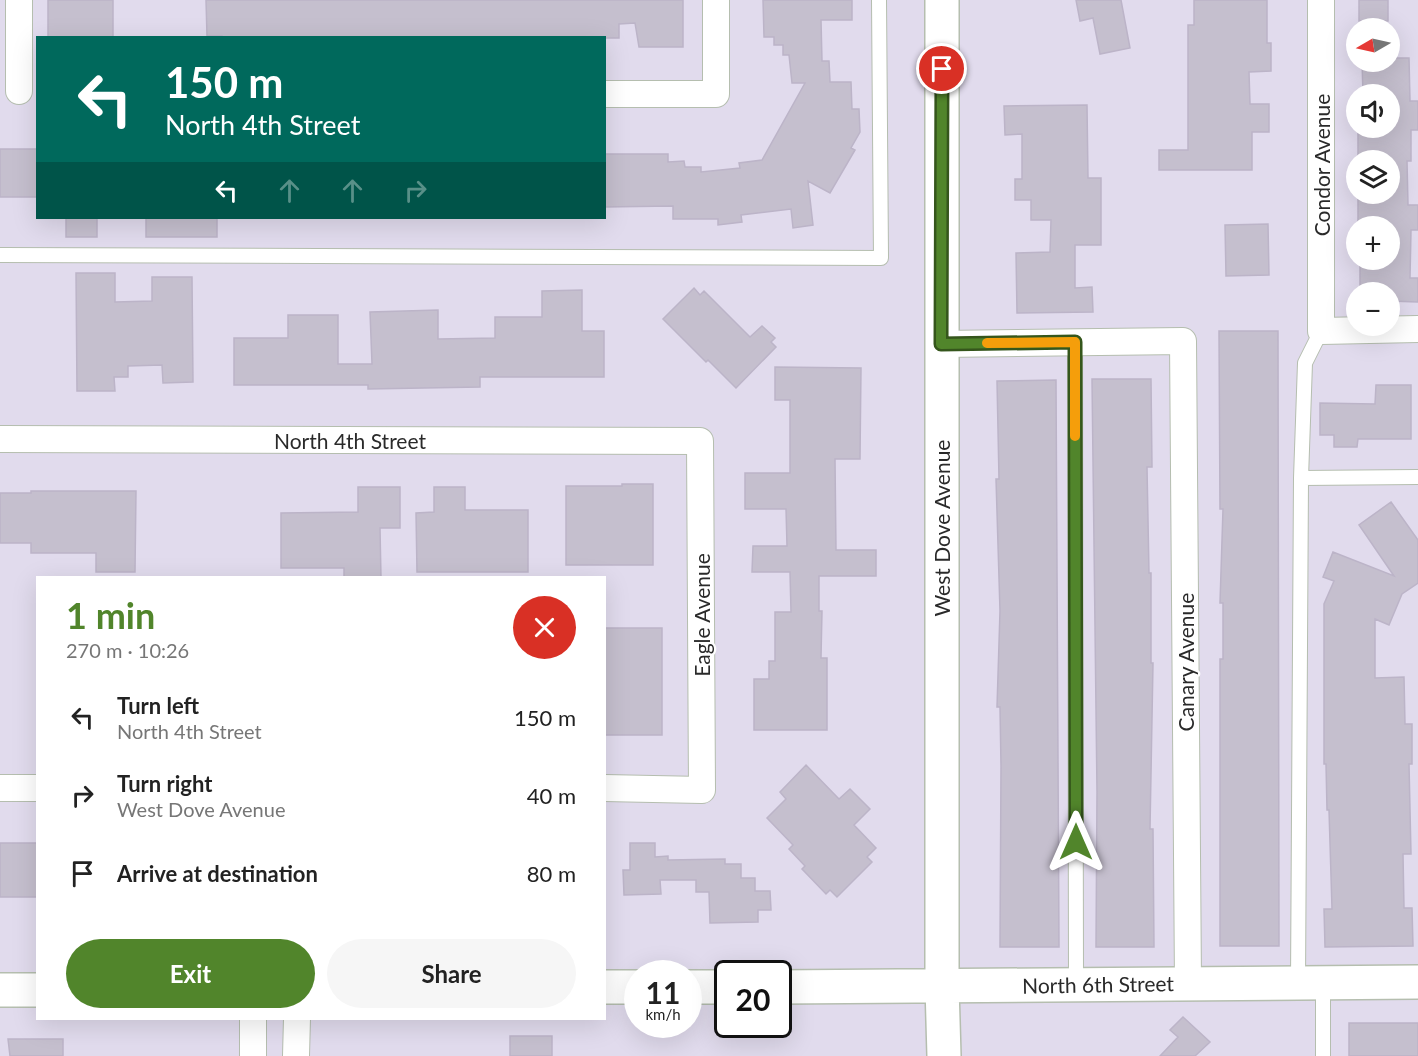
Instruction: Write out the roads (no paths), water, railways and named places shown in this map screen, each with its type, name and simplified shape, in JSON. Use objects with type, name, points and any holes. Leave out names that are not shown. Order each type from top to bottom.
[{"type":"main road","name":"West Dove Avenue","points":[[942,0],[942,986],[944,1056]]},
{"type":"main road","name":"North 6th Street","points":[[792,987],[1418,982]]},
{"type":"main road","points":[[606,987],[624,987]]},
{"type":"main road","points":[[0,990],[36,990]]},
{"type":"street","points":[[19,0],[19,91]]},
{"type":"street","points":[[606,93],[716,94],[716,0]]},
{"type":"street","name":"Condor Avenue","points":[[1321,0],[1321,331]]},
{"type":"street","points":[[1321,331],[1418,329]]},
{"type":"street","name":"Canary Avenue","points":[[1075,342],[1183,341],[1188,983]]},
{"type":"street","points":[[941,344],[1075,342]]},
{"type":"street","name":"North 4th Street","points":[[0,439],[700,441]]},
{"type":"street","name":"Eagle Avenue","points":[[606,789],[702,790],[700,441]]},
{"type":"street","points":[[0,788],[36,788]]},
{"type":"street","points":[[253,1020],[253,1056]]},
{"type":"street","points":[[296,1056],[297,1020]]},
{"type":"lane","points":[[0,255],[881,258],[879,0]]},
{"type":"lane","points":[[1321,331],[1305,363],[1301,478],[1310,982],[1323,1056]]},
{"type":"lane","points":[[1075,342],[1076,984]]},
{"type":"lane","points":[[1301,478],[1418,477]]}]
